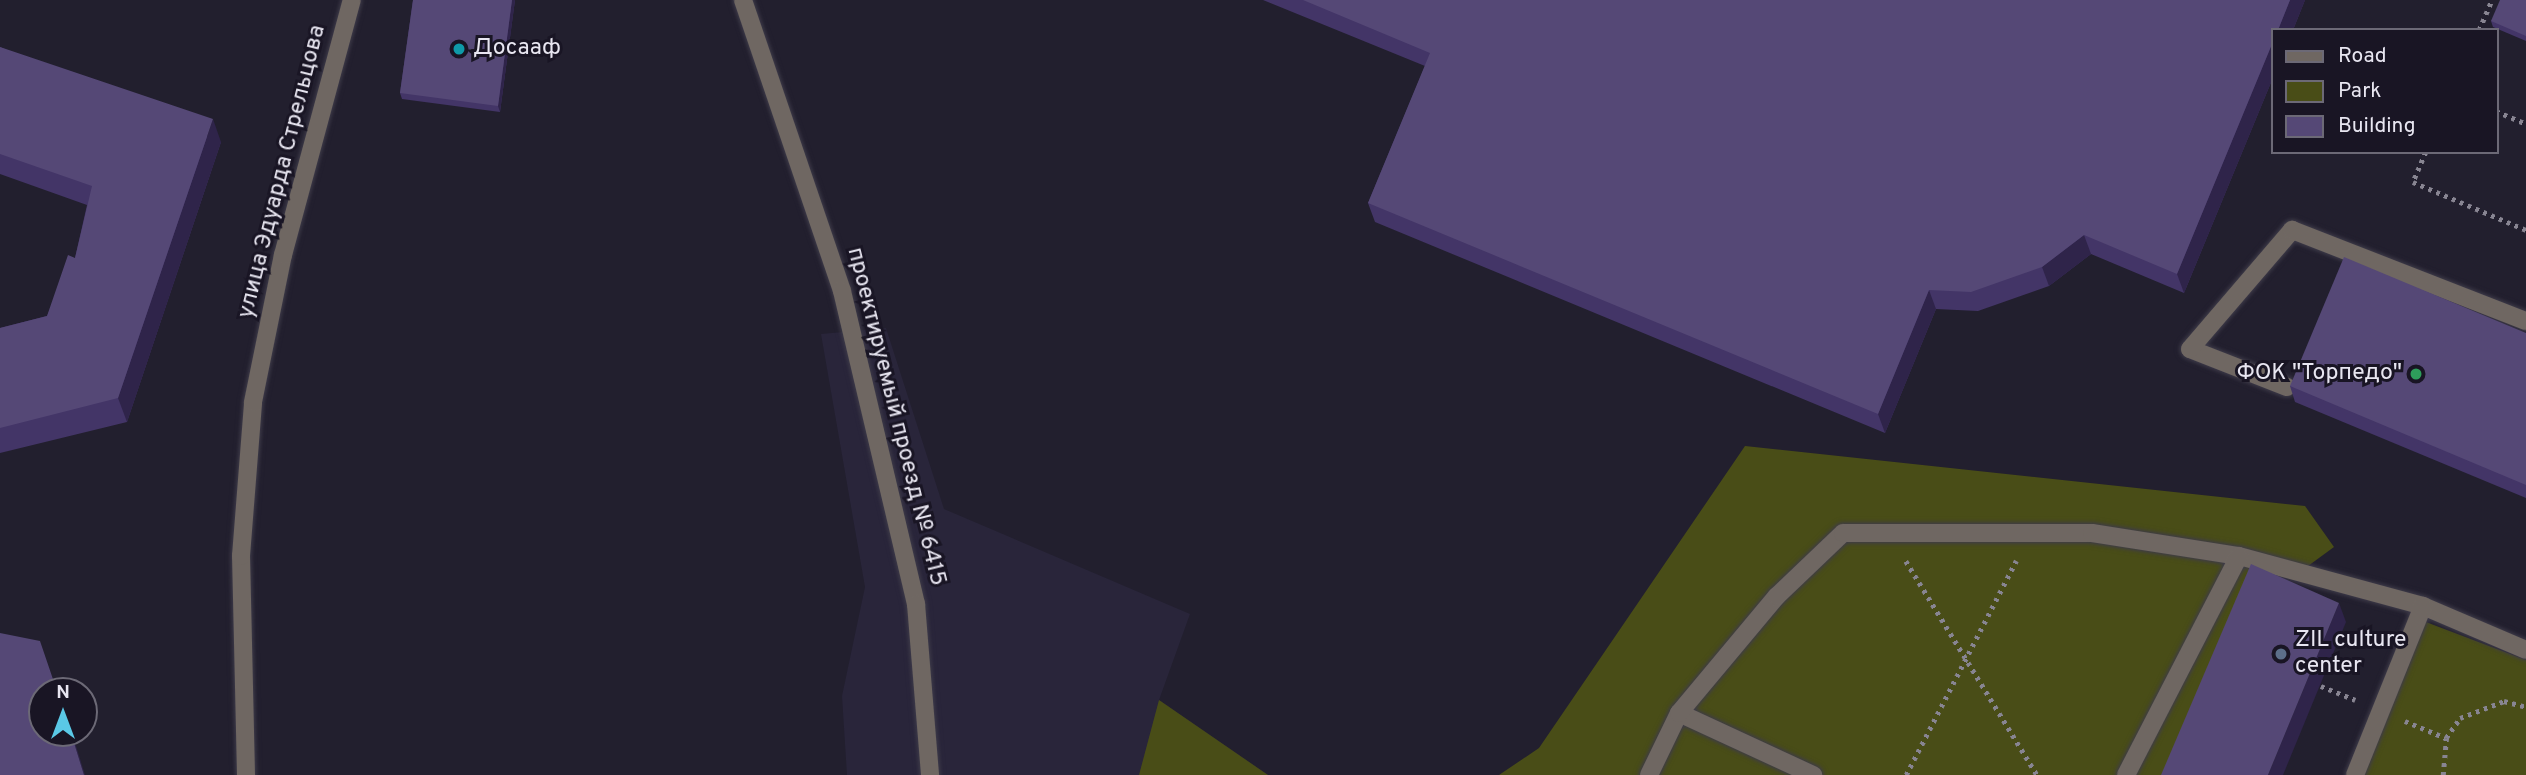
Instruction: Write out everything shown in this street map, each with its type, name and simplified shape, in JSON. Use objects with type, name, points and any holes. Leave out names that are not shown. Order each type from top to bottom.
[{"type":"street","name":"улица Эдуарда Стрельцова","points":[[246,775],[241,556],[253,402],[283,255],[352,0]]},
{"type":"street","name":"проектируемый проезд № 6415","points":[[743,0],[842,291],[916,604],[930,775]]},
{"type":"street","points":[[2287,387],[2190,349],[2292,230],[2526,321]]},
{"type":"street","points":[[1649,775],[1679,713],[1777,596],[1843,533],[1888,530],[2092,533],[2239,556],[2423,606],[2526,650]]},
{"type":"street","points":[[2126,775],[2239,556]]},
{"type":"street","points":[[2355,775],[2423,606]]},
{"type":"street","points":[[1679,713],[1813,775]]},
{"type":"path","points":[[2480,28],[2492,0]]},
{"type":"path","points":[[2498,111],[2526,124]]},
{"type":"path","points":[[2425,154],[2413,181],[2526,230]]},
{"type":"path","points":[[1888,530],[2037,775]]},
{"type":"path","points":[[1906,775],[1964,656],[2032,531]]},
{"type":"path","points":[[2321,686],[2446,738]]},
{"type":"path","points":[[2444,775],[2446,738],[2481,706],[2526,706]]},
{"type":"shaded area","points":[[886,328],[944,509],[1190,614],[1159,700],[1268,775],[847,775],[842,696],[865,587],[821,334]]},
{"type":"green space","points":[[1745,446],[2305,506],[2334,547],[2308,566],[2248,580],[2162,775],[1499,775],[1539,748]]},
{"type":"green space","points":[[2418,619],[2526,660],[2526,775],[2357,775]]},
{"type":"green space","points":[[1159,700],[1268,775],[1139,775]]},
{"type":"building","name":"Досааф","points":[[413,0],[512,0],[498,106],[400,93]]},
{"type":"building","points":[[1303,0],[2290,0],[2279,28],[2270,28],[2270,49],[2177,274],[2084,235],[2042,267],[1971,292],[1929,290],[1878,414],[1368,203],[1430,53]]},
{"type":"building","points":[[2500,0],[2526,0],[2526,36],[2491,21]]},
{"type":"building","points":[[0,47],[213,119],[118,398],[0,428],[0,328],[47,316],[68,255],[75,258],[92,186],[0,154]]},
{"type":"building","name":"ФОК \"Торпедо\"","points":[[2344,257],[2526,333],[2526,485],[2290,386]]},
{"type":"building","name":"ZIL culture center","points":[[2251,564],[2339,603],[2268,775],[2161,775]]},
{"type":"building","points":[[0,633],[40,641],[52,677],[28,677],[28,747],[75,747],[84,775],[0,775]]},
{"type":"place","name":"Досааф","points":[[459,49]]},
{"type":"place","name":"ФОК \"Торпедо\"","points":[[2416,374]]},
{"type":"place","name":"ZIL culture center","points":[[2281,654]]}]
